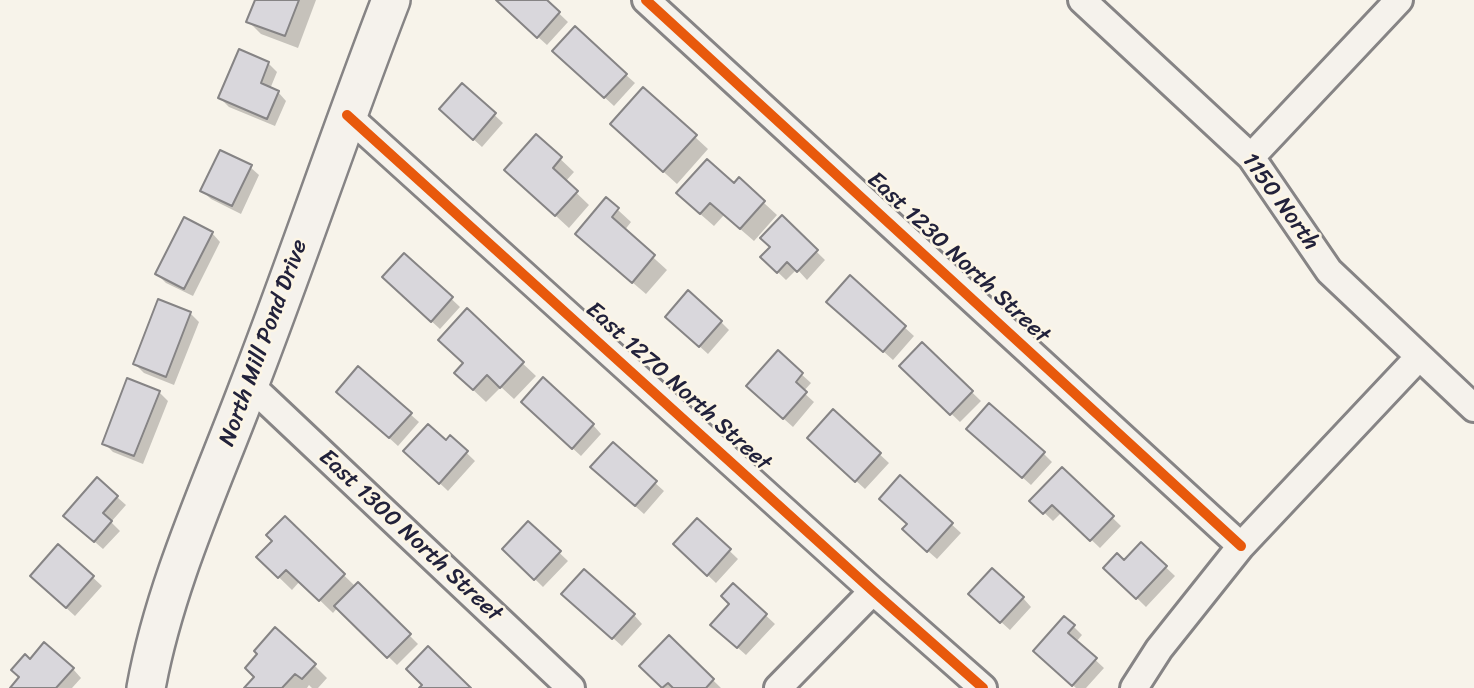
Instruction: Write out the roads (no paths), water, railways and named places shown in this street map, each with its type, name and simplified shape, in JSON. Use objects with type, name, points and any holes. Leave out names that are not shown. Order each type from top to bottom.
[{"type":"main road","name":"North Mill Pond Drive","points":[[146,688],[170,589],[250,385],[346,116],[391,0]]},
{"type":"street","name":"East 1230 North Street","points":[[646,0],[1241,546]]},
{"type":"street","name":"1150 North","points":[[1082,0],[1251,157],[1329,271],[1474,408]]},
{"type":"street","points":[[1251,157],[1399,0]]},
{"type":"street","name":"East 1270 North Street","points":[[346,116],[983,688]]},
{"type":"street","points":[[1134,688],[1159,649],[1241,546],[1419,357]]},
{"type":"street","name":"East 1300 North Street","points":[[250,385],[571,688]]},
{"type":"street","points":[[778,688],[873,591]]}]
